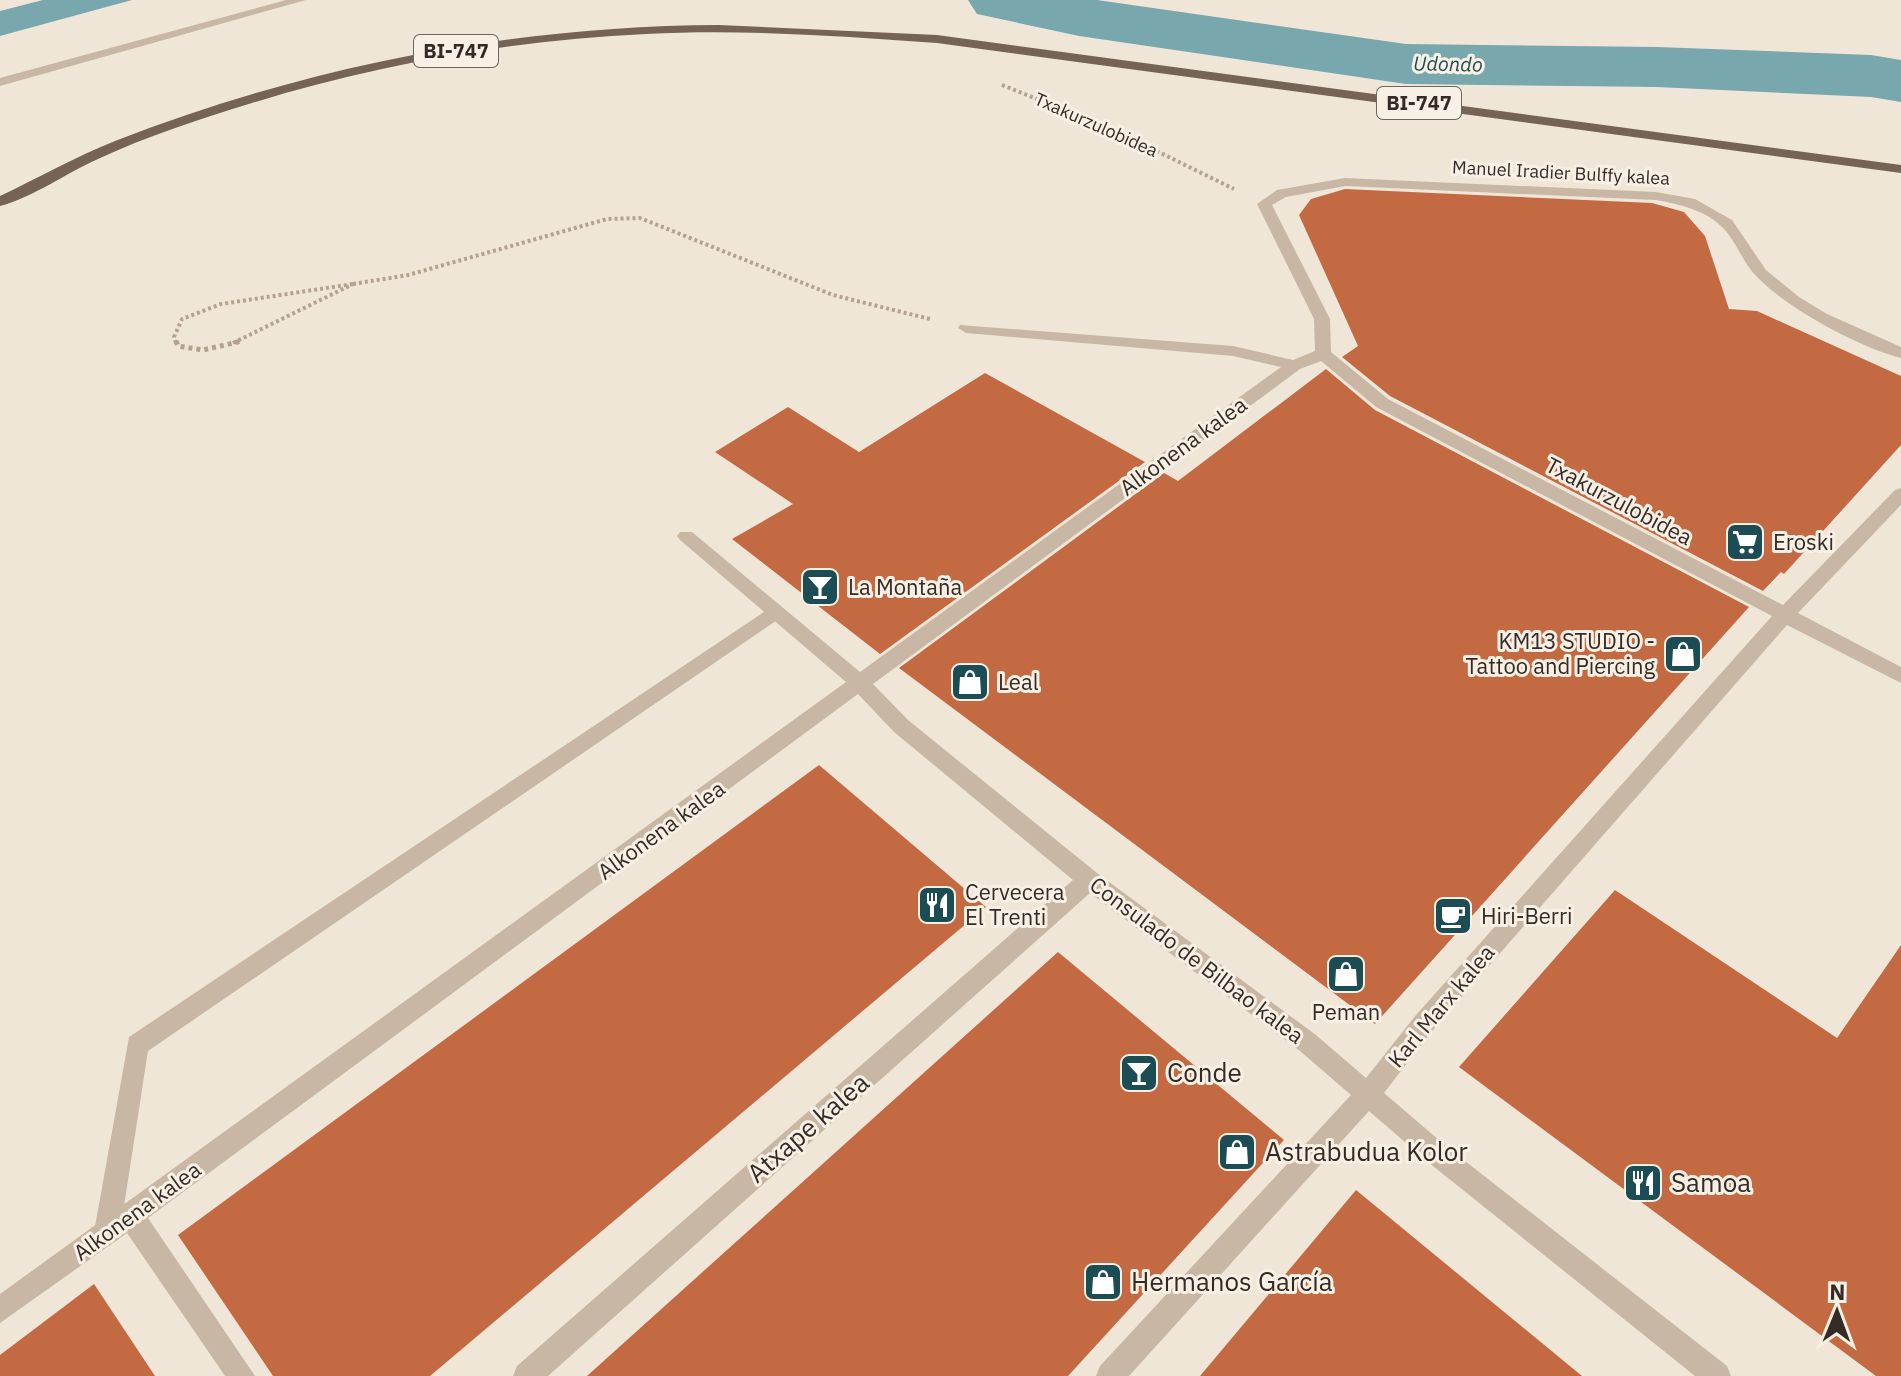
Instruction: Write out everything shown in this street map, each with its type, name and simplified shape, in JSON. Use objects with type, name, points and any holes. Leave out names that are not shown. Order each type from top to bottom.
[{"type":"main road","name":"BI-747","points":[[0,202],[119,145],[323,78],[427,55],[551,38],[646,30],[802,29],[937,39],[1901,169]]},
{"type":"street","points":[[0,82],[300,0]]},
{"type":"street","name":"Manuel Iradier Bulffy kalea","points":[[1264,204],[1282,193],[1345,182],[1656,196],[1690,202],[1727,223],[1761,273],[1793,300],[1821,317],[1901,353]]},
{"type":"street","points":[[1264,204],[1322,319],[1323,354]]},
{"type":"street","points":[[966,328],[1233,351],[1294,365]]},
{"type":"street","name":"Alkonena kalea","points":[[0,1310],[1294,365],[1323,354]]},
{"type":"street","name":"Txakurzulobidea","points":[[1323,354],[1382,403],[1901,676]]},
{"type":"street","name":"Karl Marx kalea","points":[[1110,1376],[1368,1094],[1424,1023],[1785,615],[1901,494]]},
{"type":"street","name":"Consulado de Bilbao kalea","points":[[686,536],[861,684],[901,726],[1089,880],[1308,1043],[1437,1154],[1717,1376]]},
{"type":"street","points":[[107,1232],[137,1045],[776,611]]},
{"type":"street","name":"Atxape kalea","points":[[527,1376],[1089,880]]},
{"type":"street","points":[[130,1215],[241,1376]]},
{"type":"path","name":"Txakurzulobidea","points":[[1014,90],[1116,131],[1264,204]]},
{"type":"path","points":[[354,283],[244,340],[203,350],[178,346],[174,337],[182,319],[221,304],[354,283],[408,275],[607,219],[640,218],[833,295],[966,328]]},
{"type":"water","points":[[43,0],[132,0],[0,36],[0,11]]},
{"type":"building","points":[[1345,189],[1652,203],[1684,212],[1705,236],[1729,309],[1757,311],[1901,376],[1901,445],[1784,574],[1781,572],[1763,591],[1390,396],[1342,357],[1358,346],[1299,215],[1311,199]]},
{"type":"building","points":[[1326,369],[1375,410],[1749,607],[1375,1024],[899,668],[1164,473],[1178,481]]},
{"type":"building","points":[[985,373],[1145,462],[880,654],[732,539],[793,504],[715,452],[788,407],[859,452]]},
{"type":"building","points":[[819,765],[986,907],[430,1376],[273,1376],[178,1235]]},
{"type":"building","points":[[1615,890],[1837,1038],[1901,945],[1901,1376],[1876,1376],[1459,1067]]},
{"type":"building","points":[[1058,952],[1284,1140],[1068,1376],[587,1376]]},
{"type":"building","points":[[1356,1190],[1582,1376],[1200,1376]]},
{"type":"building","points":[[94,1284],[155,1376],[0,1376],[0,1355]]},
{"type":"waterway","name":"Udondo","points":[[1000,0],[1079,17],[1406,64],[1657,67],[1871,76],[1901,81]]},
{"type":"place","name":"Eroski","points":[[1745,542]]},
{"type":"place","name":"La Montaña","points":[[820,587]]},
{"type":"place","name":"KM13 STUDIO - Tattoo and Piercing","points":[[1683,654]]},
{"type":"place","name":"Leal","points":[[970,682]]},
{"type":"place","name":"Cervecera El Trenti","points":[[937,905]]},
{"type":"place","name":"Hiri-Berri","points":[[1453,916]]},
{"type":"place","name":"Peman","points":[[1346,974]]},
{"type":"place","name":"Conde","points":[[1139,1073]]},
{"type":"place","name":"Astrabudua Kolor","points":[[1237,1152]]},
{"type":"place","name":"Samoa","points":[[1643,1183]]},
{"type":"place","name":"Hermanos García","points":[[1103,1282]]}]
